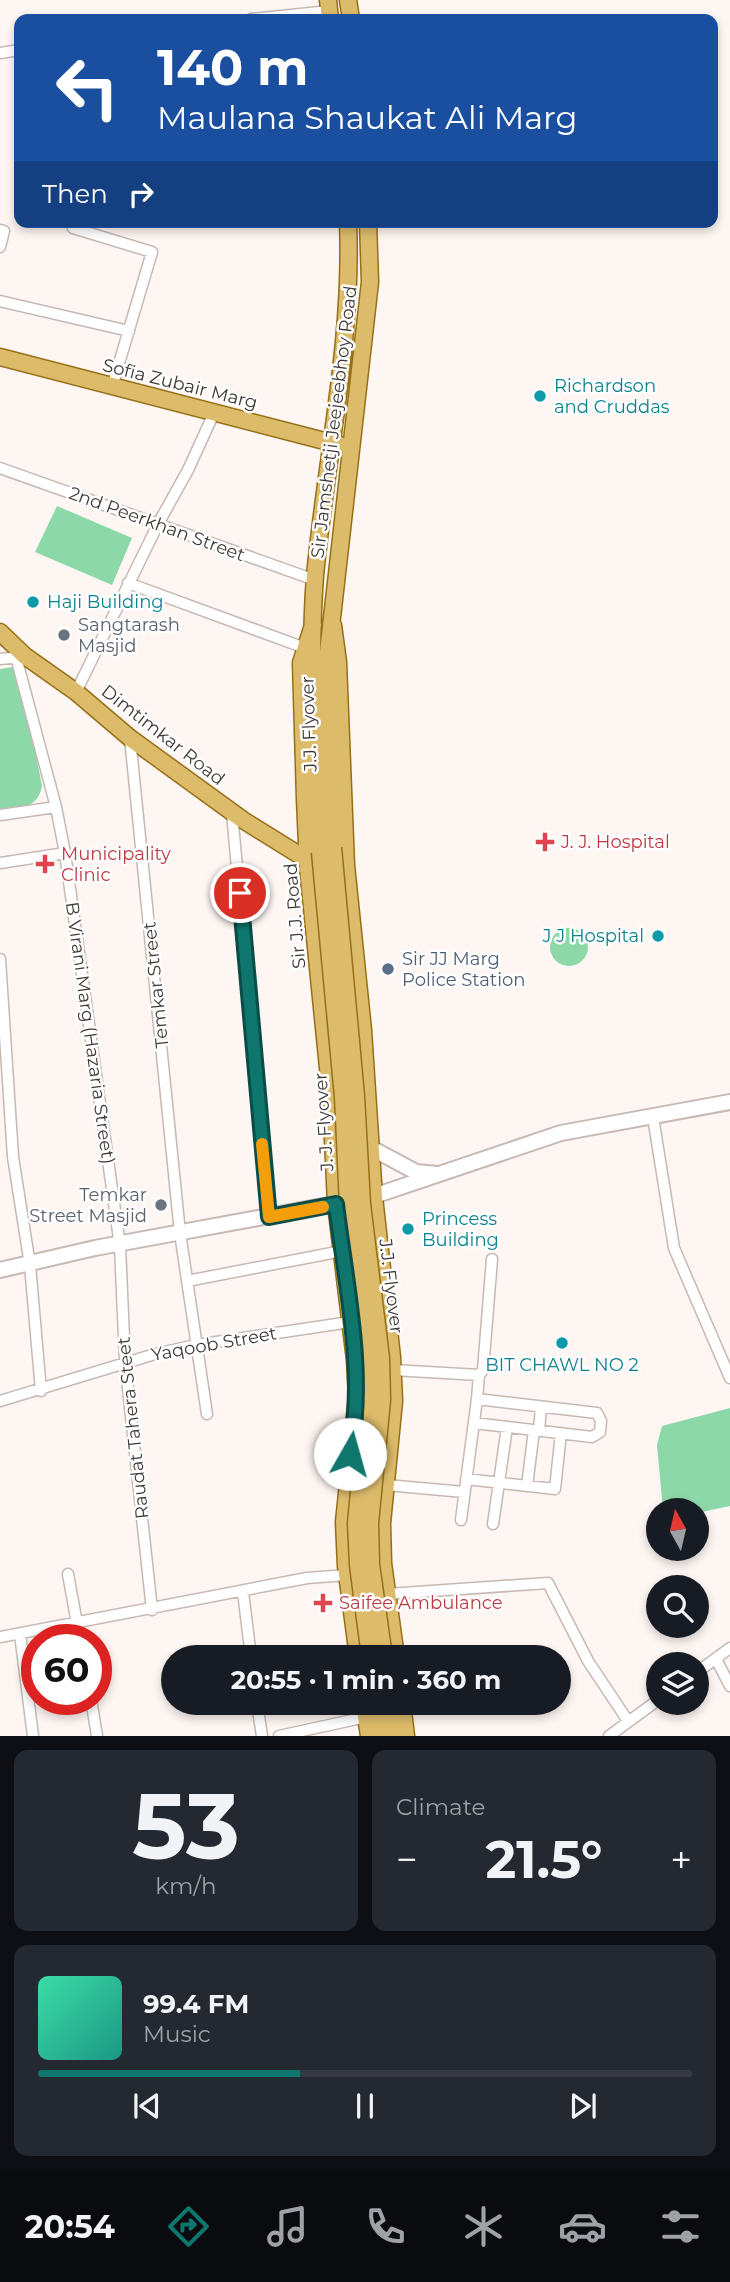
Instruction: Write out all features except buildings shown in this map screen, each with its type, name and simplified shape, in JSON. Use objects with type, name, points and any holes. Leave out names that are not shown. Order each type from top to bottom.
[{"type":"main road","name":"Sir Jamshetji Jeejeebhoy Road","points":[[313,625],[315,580],[350,282],[348,228]]},
{"type":"main road","name":"Sir Jamshetji Jeejeebhoy Road","points":[[333,625],[336,573],[370,282],[368,228]]},
{"type":"main road","name":"Sofia Zubair Marg","points":[[0,357],[352,448]]},
{"type":"main road","name":"Sir J.J. Road","points":[[313,625],[301,663],[320,854],[336,1204],[357,1396],[344,1522],[347,1575],[356,1645]]},
{"type":"main road","name":"J. J. Flyover","points":[[313,625],[320,854],[341,1072],[348,1206],[367,1359],[368,1400],[356,1523],[358,1565],[368,1645]]},
{"type":"main road","name":"J.J. Flyover","points":[[333,625],[327,662],[320,854],[356,1096],[362,1205],[381,1358],[382,1400],[370,1523],[371,1564],[382,1645]]},
{"type":"main road","points":[[333,625],[338,662],[346,865],[374,1197],[393,1370],[394,1401],[382,1523],[394,1645]]},
{"type":"main road","name":"Dimtimkar Road","points":[[0,632],[20,657],[75,692],[130,738],[232,813],[320,854]]},
{"type":"main road","points":[[366,1715],[369,1736]]},
{"type":"main road","points":[[377,1715],[380,1736]]},
{"type":"main road","points":[[391,1715],[394,1736]]},
{"type":"main road","points":[[403,1715],[406,1736]]},
{"type":"street","points":[[294,14],[329,10]]},
{"type":"street","points":[[72,228],[152,252],[112,387]]},
{"type":"street","points":[[0,230],[4,231],[0,247]]},
{"type":"street","points":[[0,301],[129,331]]},
{"type":"street","points":[[75,692],[158,524],[188,470],[214,413]]},
{"type":"street","name":"2nd Peerkhan Street","points":[[0,468],[315,580]]},
{"type":"street","points":[[128,583],[304,648]]},
{"type":"street","points":[[0,659],[20,657]]},
{"type":"street","name":"B Virani Marg (Hazaria Street)","points":[[20,657],[65,853],[120,1246]]},
{"type":"street","name":"Temkar Street","points":[[130,738],[180,1233],[207,1414]]},
{"type":"street","points":[[0,815],[56,807]]},
{"type":"street","points":[[232,813],[269,1217]]},
{"type":"street","points":[[0,863],[65,853]]},
{"type":"street","points":[[0,960],[13,1157],[30,1265],[41,1391]]},
{"type":"street","points":[[0,1270],[95,1248],[120,1246],[374,1197],[561,1133],[730,1102]]},
{"type":"street","points":[[653,1117],[674,1248],[730,1378]]},
{"type":"street","points":[[371,1148],[416,1172],[442,1174]]},
{"type":"street","name":"Raudat Tahera Steet","points":[[120,1246],[125,1361],[152,1610]]},
{"type":"street","points":[[187,1281],[342,1251]]},
{"type":"street","points":[[461,1520],[480,1375],[484,1370],[492,1259]]},
{"type":"street","name":"Yaqoob Street","points":[[0,1401],[41,1391],[125,1361],[196,1345],[350,1322]]},
{"type":"street","points":[[393,1370],[480,1375]]},
{"type":"street","points":[[474,1423],[597,1435],[600,1417],[597,1413],[478,1399]]},
{"type":"street","points":[[527,1486],[541,1407]]},
{"type":"street","points":[[493,1524],[507,1427]]},
{"type":"street","points":[[466,1479],[555,1489],[561,1433]]},
{"type":"street","points":[[386,1485],[464,1492]]},
{"type":"street","points":[[68,1574],[78,1623]]},
{"type":"street","points":[[0,1637],[152,1610],[307,1578],[347,1575]]},
{"type":"street","points":[[388,1594],[548,1583],[588,1661],[628,1721]]},
{"type":"street","points":[[243,1592],[250,1645]]},
{"type":"street","points":[[20,1634],[33,1736]]},
{"type":"street","points":[[709,1664],[730,1648]]},
{"type":"street","points":[[716,1659],[730,1686]]},
{"type":"street","points":[[609,1736],[646,1708]]},
{"type":"street","points":[[94,1715],[97,1736]]},
{"type":"street","points":[[259,1715],[262,1736]]},
{"type":"street","points":[[279,1736],[348,1715]]},
{"type":"green space","points":[[57,506],[132,538],[112,585],[35,552]]},
{"type":"green space","points":[[19,666],[42,786],[40,794],[27,806],[0,811],[0,669]]},
{"type":"green space","points":[[569,928],[583,933],[588,947],[583,961],[569,966],[555,961],[550,947],[555,933]]},
{"type":"green space","points":[[730,1408],[730,1506],[709,1510],[709,1498],[662,1498],[657,1445],[662,1426]]},
{"type":"slow traffic","points":[[262,1144],[269,1217],[323,1207]]},
{"type":"place","name":"Richardson and Cruddas","points":[[540,396]]},
{"type":"place","name":"Haji Building","points":[[33,602]]},
{"type":"place","name":"Sangtarash Masjid","points":[[64,635]]},
{"type":"place","name":"J. J. Hospital","points":[[545,842]]},
{"type":"place","name":"Municipality Clinic","points":[[45,864]]},
{"type":"place","name":"J J Hospital","points":[[658,936]]},
{"type":"place","name":"Sir JJ Marg Police Station","points":[[388,969]]},
{"type":"place","name":"Temkar Street Masjid","points":[[161,1205]]},
{"type":"place","name":"Princess Building","points":[[408,1229]]},
{"type":"place","name":"BIT CHAWL NO 2","points":[[562,1343]]},
{"type":"place","name":"Saifee Ambulance","points":[[323,1603]]},
{"type":"route","points":[[240,893],[269,1217],[336,1204],[355,1360],[357,1396],[350,1454]]}]
